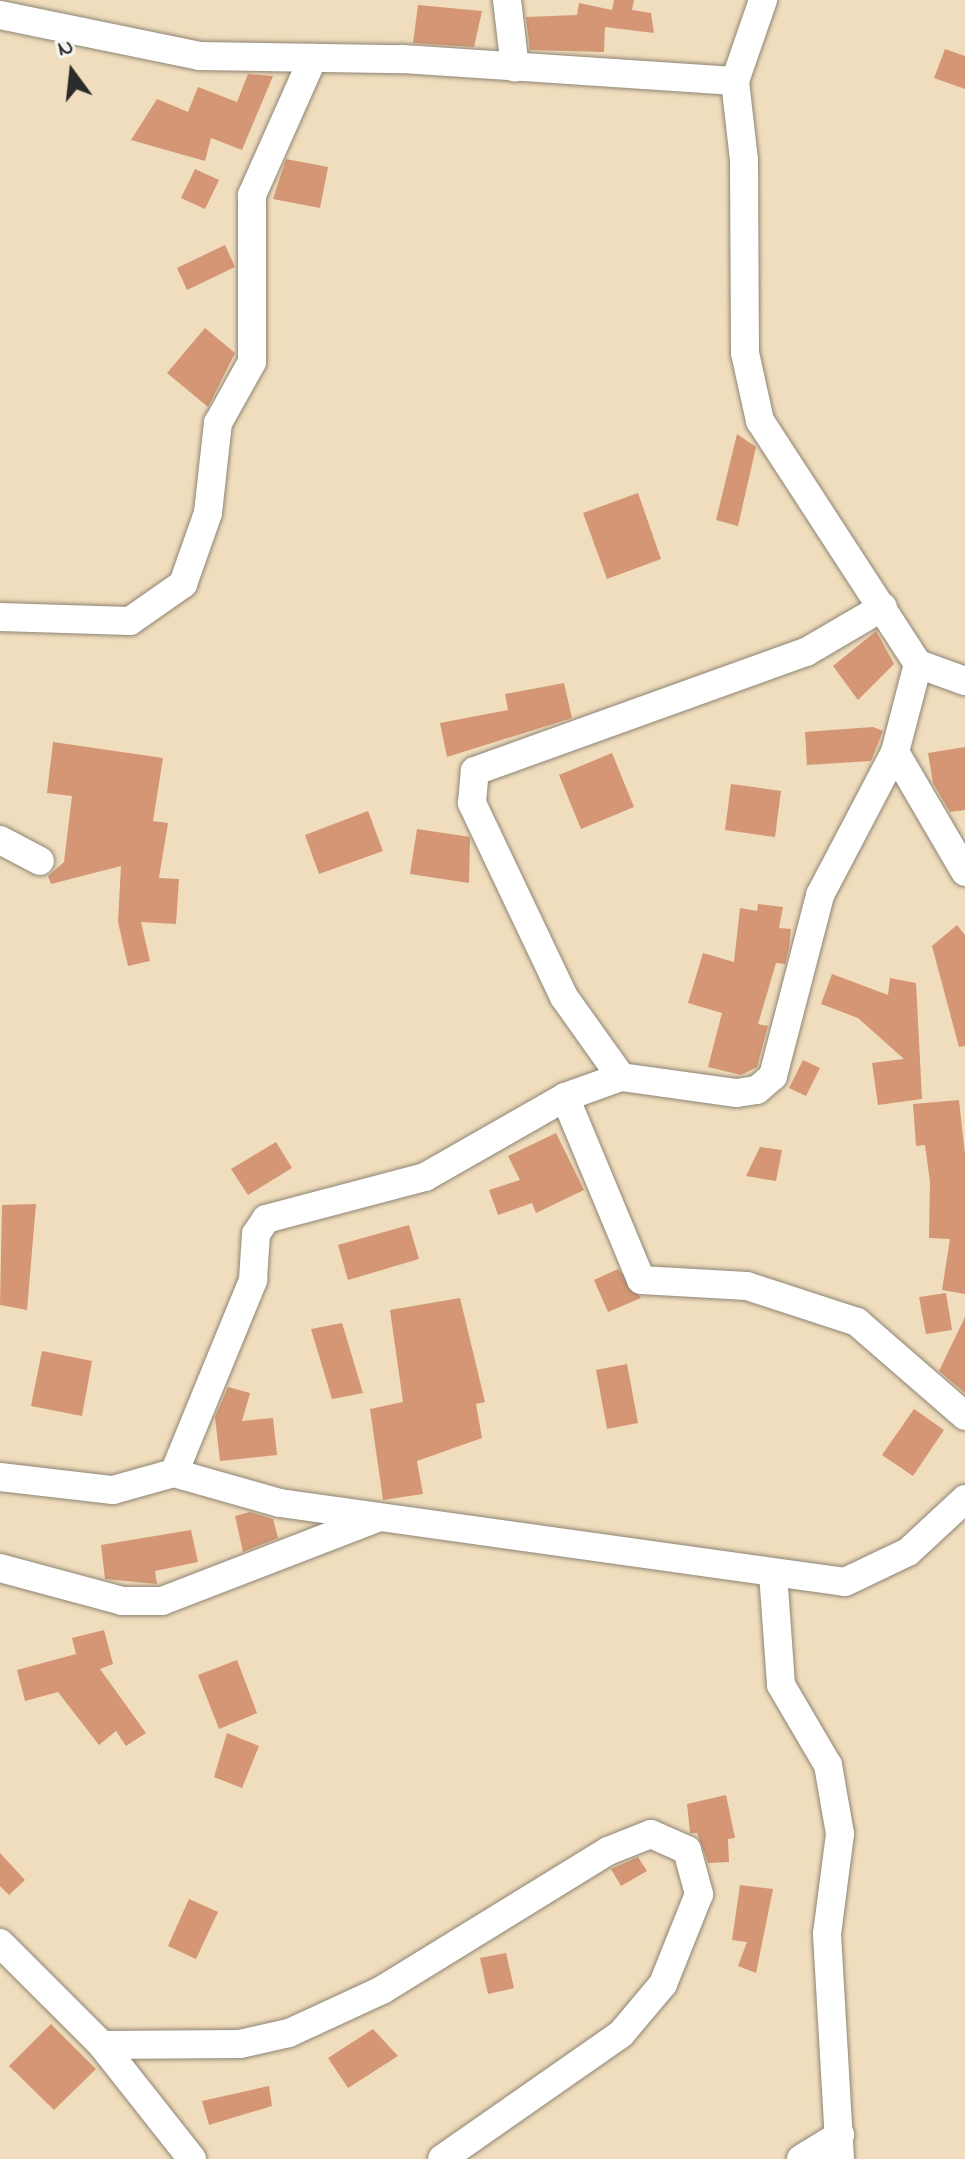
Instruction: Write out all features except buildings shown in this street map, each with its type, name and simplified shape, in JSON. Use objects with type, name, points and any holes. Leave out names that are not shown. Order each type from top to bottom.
[{"type":"street","points":[[507,0],[515,68]]},
{"type":"street","points":[[763,0],[735,81],[744,160],[745,353],[760,421],[918,664],[965,681]]},
{"type":"street","points":[[0,15],[200,56],[313,58],[735,81]]},
{"type":"street","points":[[0,617],[130,621],[183,584],[208,513],[218,423],[252,362],[252,195],[313,58]]},
{"type":"street","points":[[621,1077],[564,997],[472,803],[475,771],[806,652],[883,607]]},
{"type":"street","points":[[174,1473],[253,1280],[259,1225],[425,1177],[565,1097],[621,1077],[737,1093],[757,1090],[773,1076],[820,895],[895,752],[918,664]]},
{"type":"street","points":[[895,752],[965,872]]},
{"type":"street","points":[[0,840],[40,861]]},
{"type":"street","points":[[565,1097],[641,1280],[747,1286],[857,1322],[965,1416]]},
{"type":"street","points":[[0,1477],[113,1490],[174,1473],[280,1503],[376,1519],[845,1582],[908,1552],[965,1499]]},
{"type":"street","points":[[0,1568],[122,1601],[162,1601],[376,1519]]},
{"type":"street","points":[[773,1573],[781,1685],[828,1765],[837,1808],[827,1934],[840,2147],[801,2159]]},
{"type":"street","points":[[102,2045],[240,2044],[289,2033],[382,1990],[608,1851],[651,1834],[687,1850],[699,1894],[663,1984],[621,2034],[442,2159]]},
{"type":"street","points":[[0,1943],[102,2045],[192,2159]]}]
